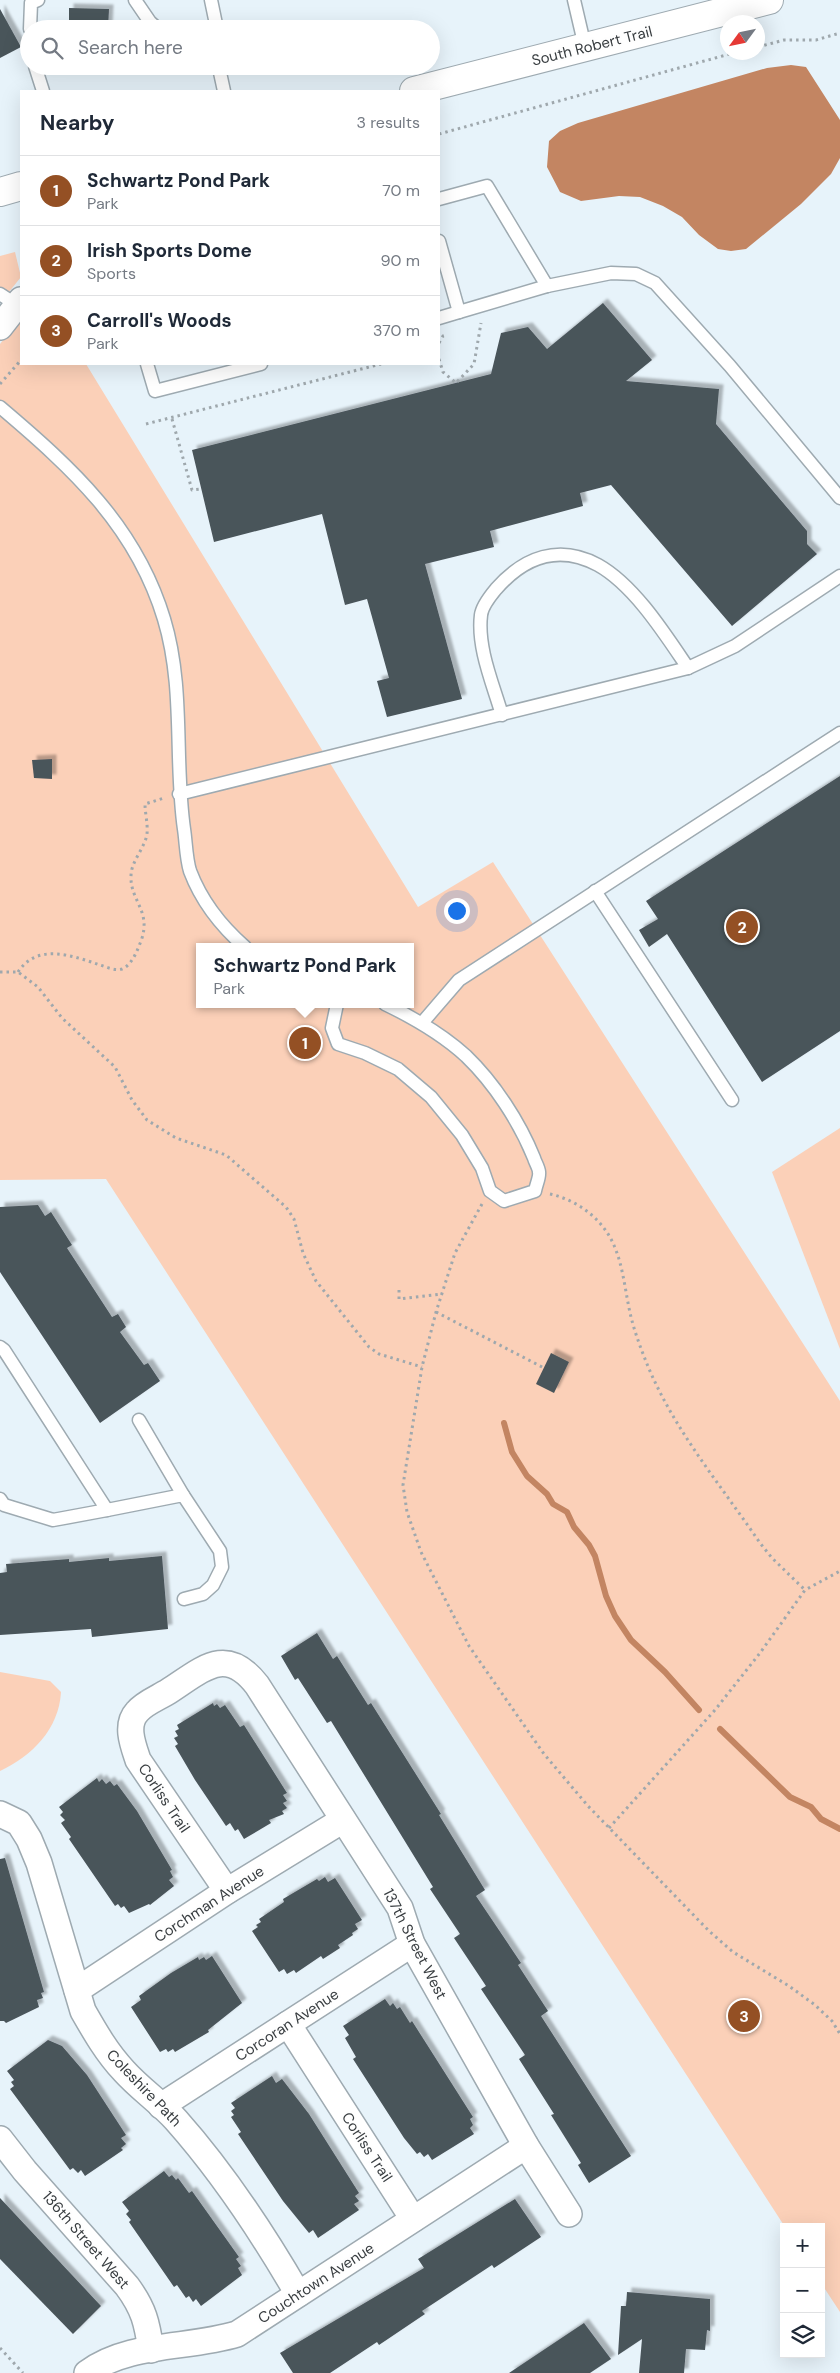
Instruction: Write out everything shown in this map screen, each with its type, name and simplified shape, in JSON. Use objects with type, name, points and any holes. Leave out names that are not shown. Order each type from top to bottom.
[{"type":"main road","name":"South Robert Trail","points":[[418,90],[769,0]]},
{"type":"main road","points":[[0,192],[20,186]]},
{"type":"street","points":[[0,326],[13,300]]},
{"type":"street","name":"137th Street West","points":[[230,1662],[246,1671],[257,1685],[400,1908],[412,1944],[526,2146],[569,2214]]},
{"type":"street","name":"Corliss Trail","points":[[227,1891],[138,1760],[132,1743],[131,1727],[137,1712],[159,1697],[212,1664],[230,1662]]},
{"type":"street","name":"Coleshire Path","points":[[0,1814],[19,1823],[30,1839],[83,2011],[107,2050],[124,2071],[175,2119],[242,2202],[298,2294]]},
{"type":"street","name":"Corchman Avenue","points":[[77,1990],[227,1891],[343,1820]]},
{"type":"street","name":"Corcoran Avenue","points":[[161,2106],[412,1944]]},
{"type":"street","name":"Corliss Trail","points":[[288,2024],[413,2219]]},
{"type":"street","name":"136th Street West","points":[[0,2139],[25,2171],[141,2304],[146,2319],[151,2350]]},
{"type":"street","name":"Couchtown Avenue","points":[[87,2373],[100,2363],[116,2356],[218,2340],[237,2334],[526,2146]]},
{"type":"lane","points":[[31,20],[32,3],[38,0]]},
{"type":"lane","points":[[135,0],[149,20]]},
{"type":"lane","points":[[211,0],[215,20]]},
{"type":"lane","points":[[574,0],[586,47]]},
{"type":"lane","points":[[38,75],[43,90]]},
{"type":"lane","points":[[220,75],[224,90]]},
{"type":"lane","points":[[440,199],[487,186],[547,286]]},
{"type":"lane","points":[[440,245],[458,312]]},
{"type":"lane","points":[[440,318],[547,286],[611,273],[636,274],[655,283],[730,366],[840,498]]},
{"type":"lane","points":[[147,365],[155,391],[258,365]]},
{"type":"lane","points":[[0,407],[79,477],[110,512],[143,570],[164,619],[175,672],[179,794],[190,870],[210,907],[230,934],[240,943]]},
{"type":"lane","points":[[502,715],[485,655],[481,613],[491,595],[503,581],[518,567],[535,558],[560,555],[580,557],[599,566],[619,581],[647,611],[688,668]]},
{"type":"lane","points":[[179,794],[688,668],[735,646],[840,576]]},
{"type":"lane","points":[[422,1023],[459,980],[840,733]]},
{"type":"lane","points":[[595,891],[732,1100]]},
{"type":"lane","points":[[336,1008],[332,1028],[338,1044],[365,1053],[398,1069],[431,1097],[462,1135],[482,1168],[490,1191],[504,1201],[535,1191],[540,1172],[514,1117],[466,1057],[422,1023],[393,1008]]},
{"type":"lane","points":[[0,1347],[4,1350],[107,1510]]},
{"type":"lane","points":[[139,1420],[183,1495],[220,1551],[222,1567],[213,1585],[203,1594],[184,1599]]},
{"type":"lane","points":[[0,1499],[4,1505],[53,1520],[183,1495]]},
{"type":"path","points":[[765,45],[784,40],[816,40],[840,33]]},
{"type":"path","points":[[440,134],[720,57]]},
{"type":"path","points":[[440,362],[443,372],[456,383],[474,364],[480,324],[490,321]]},
{"type":"path","points":[[0,384],[20,361]]},
{"type":"path","points":[[146,424],[172,419],[377,365]]},
{"type":"path","points":[[172,419],[192,490],[201,489]]},
{"type":"path","points":[[18,972],[25,961],[35,955],[68,956],[112,970],[122,969],[129,964],[143,934],[144,919],[140,903],[130,884],[131,872],[147,835],[144,804]]},
{"type":"path","points":[[0,972],[18,972],[38,987],[62,1018],[115,1067],[132,1100],[147,1120],[176,1138],[226,1155],[286,1207],[294,1219],[303,1253],[316,1281],[369,1347],[379,1354],[422,1367]]},
{"type":"path","points":[[490,1191],[454,1253],[422,1367],[403,1485],[407,1512],[421,1552],[469,1646],[544,1754],[609,1828],[714,1936],[732,1952],[789,1986],[815,2005],[832,2021],[840,2034]]},
{"type":"path","points":[[535,1191],[565,1197],[577,1204],[605,1229],[615,1245],[632,1319],[647,1364],[663,1398],[685,1437],[760,1543],[772,1558],[805,1590]]},
{"type":"path","points":[[399,1290],[399,1299],[442,1294]]},
{"type":"path","points":[[436,1312],[544,1368]]},
{"type":"path","points":[[609,1828],[715,1710],[760,1653],[805,1590],[840,1571]]},
{"type":"path","points":[[0,2348],[23,2373]]},
{"type":"shaded area","points":[[791,65],[806,67],[840,120],[840,158],[831,174],[801,204],[746,249],[731,251],[718,249],[699,235],[682,217],[663,206],[640,197],[619,196],[581,201],[560,192],[547,167],[549,141],[560,131],[578,123],[767,68]]},
{"type":"shaded area","points":[[15,252],[20,278],[0,303],[0,256]]},
{"type":"shaded area","points":[[20,318],[20,365],[87,365],[418,907],[493,862],[840,1401],[840,2312],[825,2289],[825,2223],[782,2223],[106,1179],[0,1180],[0,344]]},
{"type":"shaded area","points":[[840,1128],[840,1349],[772,1172]]},
{"type":"shaded area","points":[[0,1672],[50,1681],[61,1692],[55,1718],[42,1740],[23,1758],[0,1771]]},
{"type":"building","points":[[69,8],[109,9],[108,20],[69,20]]},
{"type":"building","points":[[0,9],[20,48],[0,58]]},
{"type":"building","points":[[603,303],[652,360],[626,381],[719,389],[716,424],[807,531],[807,544],[817,554],[732,626],[611,485],[580,493],[583,506],[490,531],[494,547],[425,564],[462,699],[387,717],[377,681],[389,678],[367,599],[345,605],[322,514],[214,542],[192,450],[491,374],[501,333],[528,327],[547,349]]},
{"type":"building","points":[[52,759],[52,779],[34,778],[32,760]]},
{"type":"building","points":[[840,776],[840,1031],[762,1082],[667,934],[649,947],[639,930],[658,919],[646,901]]},
{"type":"building","points":[[38,1205],[45,1216],[51,1212],[72,1245],[67,1248],[112,1317],[118,1314],[126,1327],[120,1332],[144,1365],[148,1363],[160,1381],[100,1423],[0,1272],[0,1207]]},
{"type":"building","points":[[551,1353],[569,1362],[554,1393],[536,1384]]},
{"type":"building","points":[[162,1556],[168,1629],[92,1637],[91,1629],[0,1635],[0,1573],[7,1572],[6,1564],[69,1559],[69,1562],[109,1558],[109,1561]]},
{"type":"building","points":[[317,1633],[333,1659],[337,1656],[368,1705],[371,1703],[441,1814],[439,1815],[485,1890],[476,1896],[521,1963],[518,1965],[548,2011],[541,2016],[631,2156],[589,2183],[578,2165],[581,2163],[551,2115],[554,2114],[519,2059],[525,2055],[481,1989],[486,1986],[454,1938],[460,1934],[430,1889],[433,1887],[331,1721],[327,1723],[298,1678],[295,1680],[281,1656]]},
{"type":"building","points":[[213,1703],[214,1706],[217,1704],[220,1708],[225,1705],[240,1727],[244,1725],[287,1793],[283,1795],[287,1801],[283,1803],[287,1808],[282,1811],[284,1814],[269,1820],[271,1823],[244,1839],[238,1829],[235,1831],[230,1823],[226,1826],[175,1746],[178,1744],[174,1738],[178,1736],[175,1731],[179,1729],[177,1725]]},
{"type":"building","points":[[97,1778],[99,1782],[102,1779],[106,1784],[110,1781],[114,1786],[117,1784],[137,1811],[172,1870],[170,1871],[173,1877],[169,1880],[174,1886],[150,1905],[129,1913],[124,1906],[121,1908],[118,1904],[115,1906],[69,1839],[71,1837],[61,1823],[65,1820],[60,1815],[63,1812],[59,1807]]},
{"type":"building","points":[[5,1858],[44,1992],[41,1993],[43,1998],[37,2000],[39,2007],[6,2023],[0,2021],[0,1859]]},
{"type":"building","points":[[325,1877],[328,1882],[335,1878],[362,1920],[355,1924],[358,1929],[352,1933],[353,1935],[338,1945],[340,1948],[323,1959],[321,1956],[296,1973],[294,1970],[287,1974],[284,1969],[279,1972],[252,1931],[261,1922],[259,1919],[284,1902],[283,1899],[317,1879],[319,1881]]},
{"type":"building","points":[[212,1956],[242,2003],[208,2030],[209,2032],[175,2052],[173,2049],[168,2052],[166,2049],[160,2052],[131,2007],[141,2000],[139,1996],[171,1973],[198,1957],[199,1960],[204,1957],[206,1960]]},
{"type":"building","points":[[385,1999],[390,2006],[393,2003],[397,2009],[400,2007],[410,2023],[412,2021],[473,2117],[470,2119],[473,2125],[470,2128],[474,2134],[432,2160],[428,2154],[424,2157],[420,2152],[417,2154],[404,2138],[353,2059],[356,2057],[345,2038],[349,2035],[343,2026]]},
{"type":"building","points":[[48,2040],[62,2046],[87,2075],[126,2135],[121,2138],[126,2144],[121,2148],[123,2150],[85,2176],[81,2170],[78,2173],[73,2168],[70,2170],[10,2089],[14,2086],[11,2082],[14,2080],[7,2071]]},
{"type":"building","points":[[272,2076],[276,2083],[282,2079],[309,2114],[359,2193],[355,2196],[359,2201],[354,2204],[359,2210],[318,2238],[313,2230],[309,2233],[283,2201],[238,2134],[241,2132],[231,2117],[234,2115],[231,2111],[235,2108],[231,2103]]},
{"type":"building","points":[[164,2171],[169,2177],[172,2175],[176,2180],[178,2178],[189,2193],[192,2191],[239,2257],[236,2259],[241,2266],[238,2268],[242,2275],[201,2306],[196,2299],[193,2302],[189,2296],[186,2298],[177,2285],[174,2287],[129,2222],[131,2220],[126,2214],[129,2211],[122,2202]]},
{"type":"building","points":[[0,2198],[101,2306],[73,2334],[0,2259]]},
{"type":"building","points":[[515,2199],[541,2237],[494,2268],[492,2265],[422,2311],[425,2314],[379,2345],[377,2342],[330,2373],[293,2373],[280,2353],[424,2268],[418,2259]]},
{"type":"building","points":[[627,2292],[710,2299],[710,2331],[707,2330],[705,2350],[686,2349],[684,2373],[639,2373],[642,2339],[618,2355],[621,2306],[626,2306]]},
{"type":"building","points":[[584,2323],[611,2359],[590,2373],[509,2373]]},
{"type":"waterway","points":[[504,1423],[512,1452],[527,1476],[547,1494],[553,1504],[567,1512],[574,1527],[589,1545],[595,1556],[606,1596],[615,1616],[631,1640],[665,1672],[699,1710]]},
{"type":"waterway","points":[[720,1729],[790,1797],[811,1807],[821,1819],[840,1829]]},
{"type":"place","name":"Irish Sports Dome","points":[[742,927]]},
{"type":"place","name":"Schwartz Pond Park","points":[[305,1043]]},
{"type":"place","name":"Carroll's Woods","points":[[744,2016]]}]
